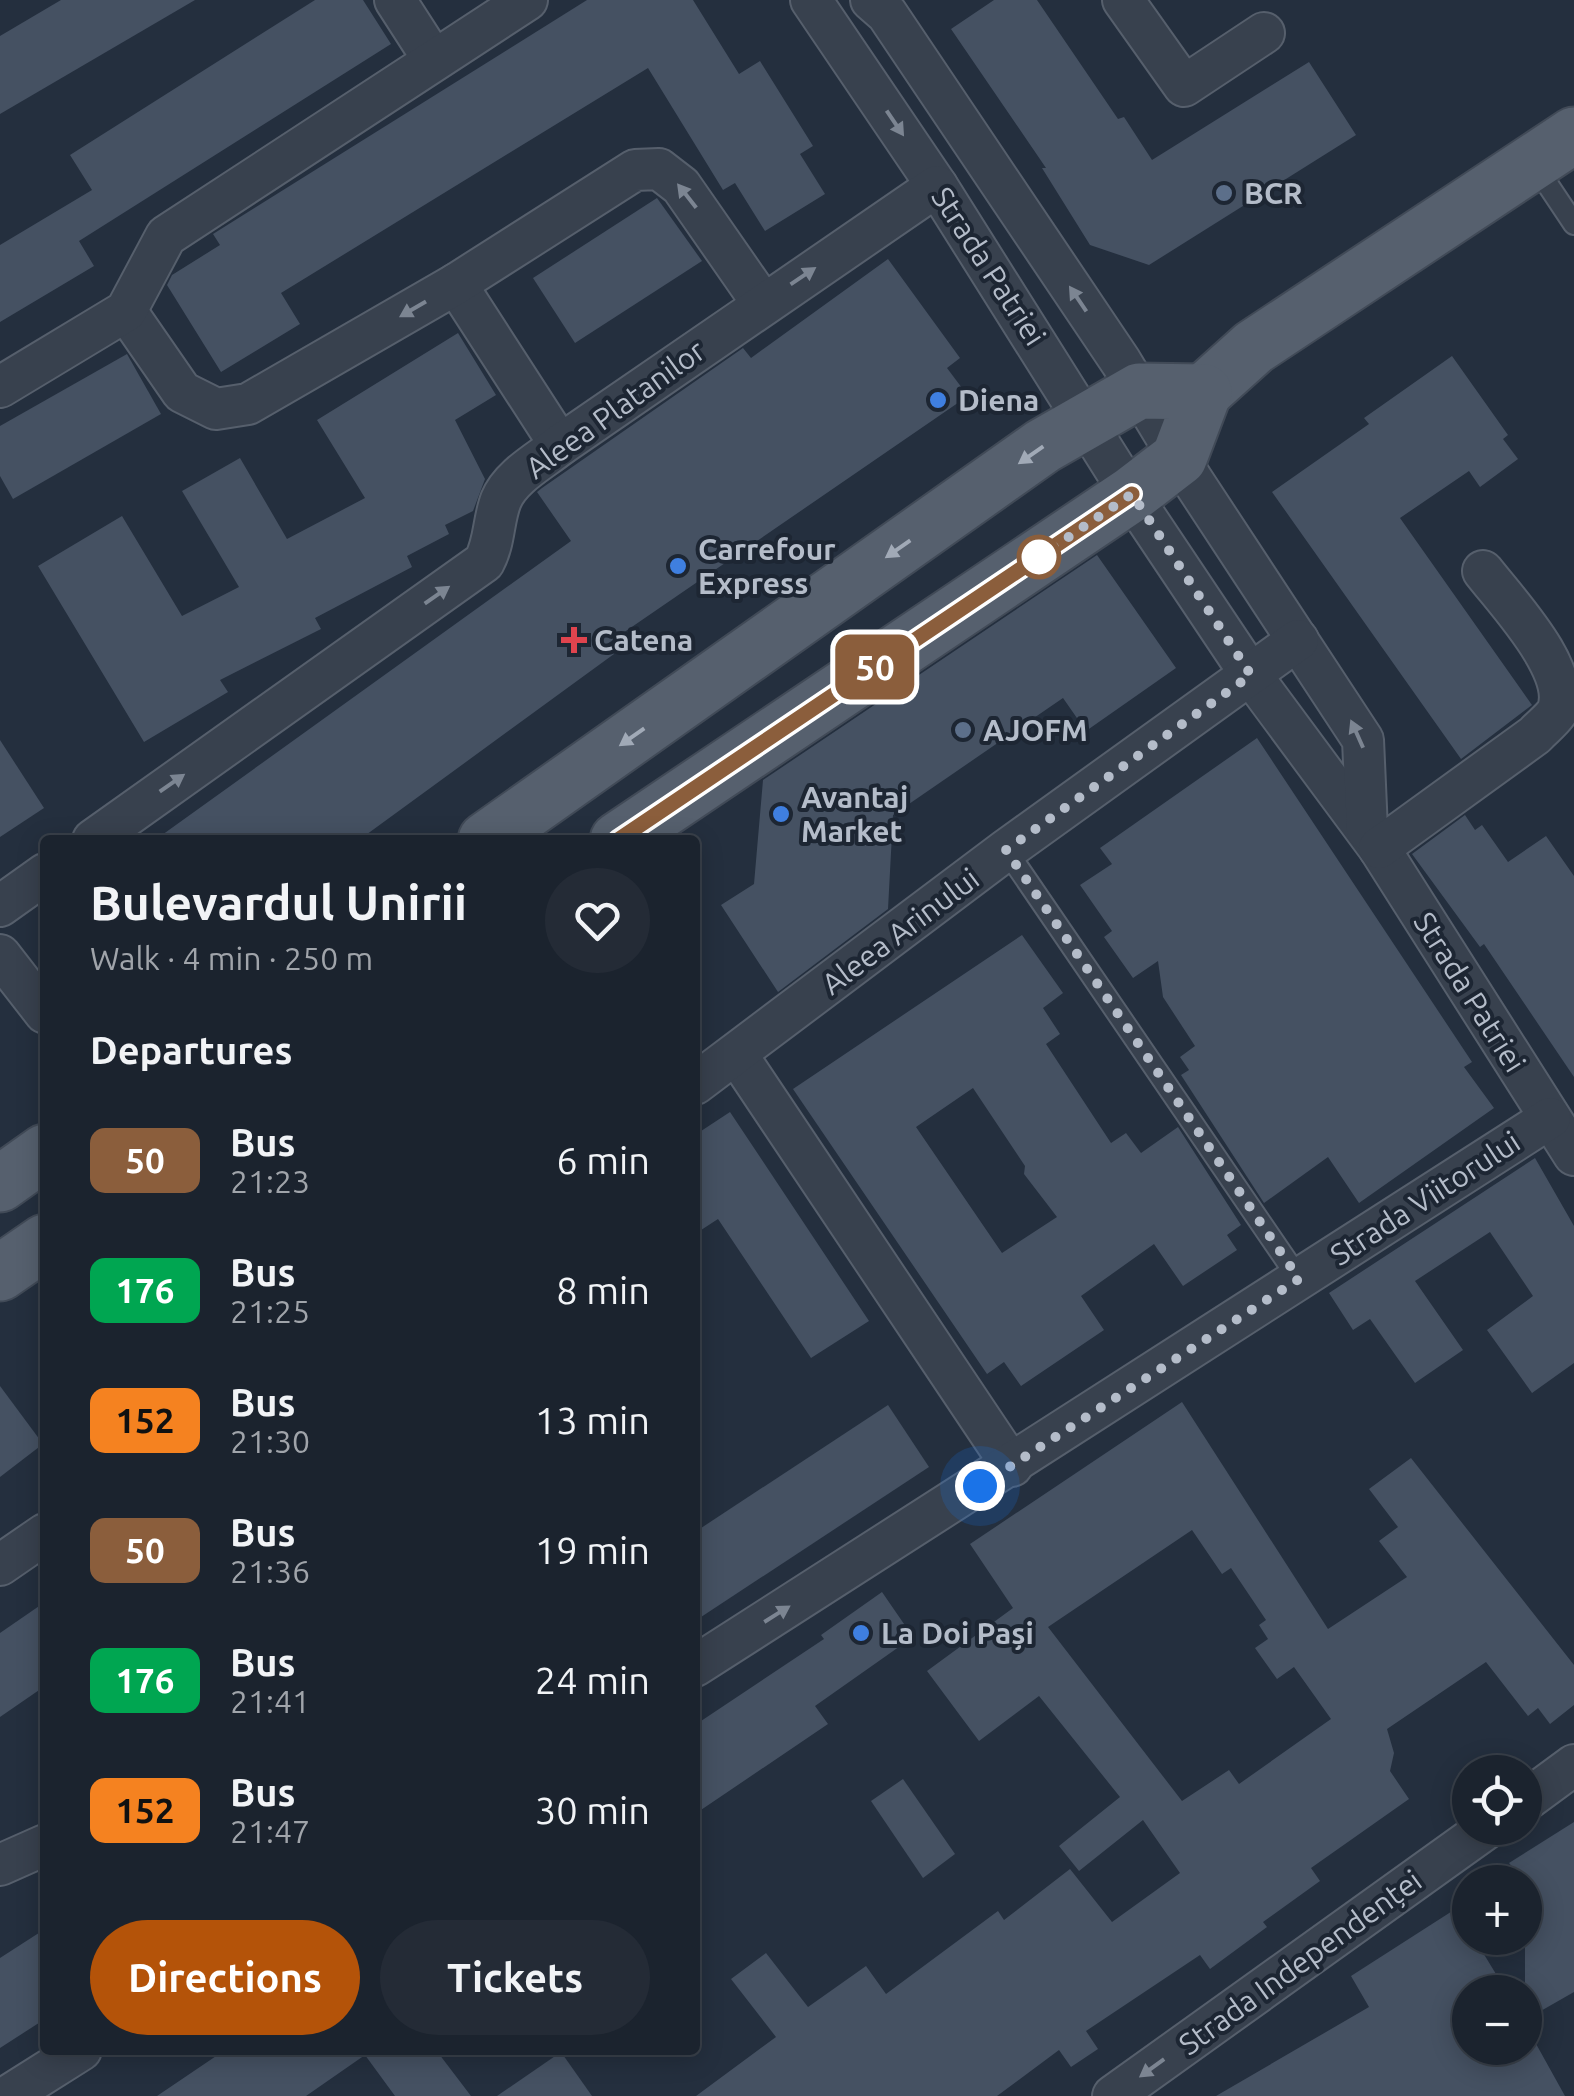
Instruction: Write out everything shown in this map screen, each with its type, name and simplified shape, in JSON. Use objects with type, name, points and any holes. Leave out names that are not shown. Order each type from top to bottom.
[{"type":"main road","points":[[625,835],[1132,494],[1178,458],[1204,392],[1254,346],[1553,149]]},
{"type":"main road","points":[[493,835],[1043,446],[1139,391],[1204,392]]},
{"type":"main road","points":[[0,1184],[40,1156]]},
{"type":"main road","points":[[0,1274],[40,1246]]},
{"type":"street","points":[[396,0],[433,59]]},
{"type":"street","points":[[0,387],[126,311],[166,236],[527,0]]},
{"type":"street","name":"Strada Patriei","points":[[812,0],[937,186],[1251,675],[1373,839],[1574,1155]]},
{"type":"street","points":[[1124,0],[1184,86],[1264,33]]},
{"type":"street","points":[[840,42],[892,5]]},
{"type":"street","name":"Strada Patriei","points":[[892,5],[1178,458],[1363,740],[1373,839]]},
{"type":"street","points":[[126,311],[182,392],[216,410],[248,404],[456,284],[635,170],[660,169],[680,186],[763,304]]},
{"type":"street","name":"Aleea Platanilor","points":[[100,835],[484,562],[493,545],[500,502],[510,484],[560,445],[937,186]]},
{"type":"street","points":[[456,284],[560,445]]},
{"type":"street","points":[[1373,839],[1535,735],[1556,713],[1561,692],[1556,666],[1484,571]]},
{"type":"street","name":"Aleea Arinului","points":[[700,1081],[1006,850],[1298,640]]},
{"type":"street","points":[[0,906],[40,878]]},
{"type":"street","points":[[0,955],[40,1007]]},
{"type":"street","points":[[737,1055],[1012,1466]]},
{"type":"street","name":"Strada Viitorului","points":[[700,1663],[1550,1118]]},
{"type":"street","points":[[0,1566],[40,1538]]},
{"type":"street","points":[[1542,1788],[1574,1766]]},
{"type":"street","name":"Strada Independenței","points":[[1113,2096],[1464,1845]]},
{"type":"street","points":[[0,1865],[40,1847]]},
{"type":"street","points":[[8,2096],[74,2055]]},
{"type":"lane","points":[[1553,149],[1574,224]]},
{"type":"lane","points":[[1006,850],[1299,1279]]},
{"type":"building","points":[[61,0],[195,0],[0,114],[0,36]]},
{"type":"building","points":[[315,0],[363,0],[391,44],[79,241],[94,266],[0,322],[0,245],[92,190],[70,155]]},
{"type":"building","points":[[587,0],[693,0],[739,74],[760,61],[813,146],[800,154],[825,194],[765,231],[735,183],[723,190],[648,68],[281,293],[300,324],[221,372],[167,285],[172,275],[220,245],[213,234]]},
{"type":"building","points":[[994,0],[1037,0],[1118,119],[1124,117],[1152,160],[1309,62],[1356,135],[1149,265],[1090,245],[1042,168],[1046,168],[951,29]]},
{"type":"building","points":[[657,198],[702,261],[575,343],[533,278]]},
{"type":"building","points":[[888,259],[960,358],[947,368],[968,396],[607,644],[614,654],[366,835],[162,835],[571,541],[537,492],[743,348],[751,358]]},
{"type":"building","points":[[458,333],[496,395],[455,420],[485,479],[473,511],[445,525],[449,534],[407,556],[412,567],[315,618],[321,629],[220,680],[228,692],[144,742],[38,566],[122,516],[182,616],[239,587],[182,491],[240,458],[287,539],[365,498],[317,420]]},
{"type":"building","points":[[127,354],[161,414],[13,499],[0,476],[0,426]]},
{"type":"building","points":[[1452,356],[1508,435],[1503,439],[1518,459],[1480,487],[1469,471],[1400,518],[1532,705],[1461,759],[1272,492],[1369,424],[1364,418]]},
{"type":"building","points":[[1097,555],[1176,668],[1086,731],[1063,698],[893,815],[888,909],[778,992],[721,905],[754,884],[763,780]]},
{"type":"building","points":[[1257,738],[1472,1062],[1464,1067],[1494,1108],[1359,1203],[1328,1157],[1264,1203],[1181,1075],[1189,1070],[1180,1057],[1195,1046],[1163,997],[1158,961],[1133,978],[1104,937],[1112,931],[1080,885],[1112,864],[1100,848]]},
{"type":"building","points":[[0,740],[44,808],[0,837]]},
{"type":"building","points":[[1465,815],[1475,830],[1482,825],[1508,862],[1546,836],[1574,876],[1574,1077],[1484,944],[1480,947],[1412,854]]},
{"type":"building","points":[[1022,935],[1063,993],[1043,1008],[1060,1034],[1046,1044],[1111,1143],[1126,1133],[1141,1153],[1178,1127],[1241,1225],[1227,1235],[1237,1250],[1183,1286],[1154,1244],[1081,1296],[1104,1330],[1021,1386],[1004,1362],[987,1374],[793,1089]],"holes":[[[973,1088],[1025,1166],[1024,1174],[1057,1217],[1002,1253],[916,1127]]]},
{"type":"building","points":[[730,1112],[869,1321],[811,1358],[718,1219],[700,1231],[700,1132]]},
{"type":"building","points":[[1535,1158],[1574,1226],[1574,1363],[1532,1393],[1487,1330],[1533,1296],[1490,1232],[1415,1281],[1463,1350],[1415,1383],[1370,1319],[1353,1330],[1329,1293]]},
{"type":"building","points":[[0,1386],[40,1440],[40,1446],[0,1477]]},
{"type":"building","points":[[1182,1402],[1328,1629],[1407,1577],[1379,1541],[1398,1527],[1369,1489],[1411,1458],[1574,1665],[1574,1705],[1550,1724],[1538,1708],[1528,1716],[1486,1662],[1387,1729],[1394,1753],[1390,1771],[1409,1799],[1311,1868],[1320,1881],[1263,1922],[1267,1927],[1210,1969],[1200,1955],[1086,2031],[1098,2049],[1071,2067],[1059,2050],[997,2096],[696,2096],[776,2037],[731,1979],[766,1953],[808,2007],[866,1966],[886,1994],[998,1911],[1004,1920],[1070,1869],[1112,1922],[1180,1873],[1143,1820],[1079,1871],[1059,1846],[1120,1797],[1039,1696],[979,1741],[927,1671],[1013,1608],[970,1544]],"holes":[[[1192,1530],[1222,1574],[1231,1568],[1266,1620],[1259,1625],[1268,1639],[1255,1648],[1277,1679],[1294,1667],[1331,1719],[1239,1784],[1229,1770],[1182,1801],[1048,1627]]]},
{"type":"building","points":[[888,1405],[929,1467],[700,1618],[700,1529]]},
{"type":"building","points":[[882,1592],[913,1637],[815,1706],[828,1724],[700,1811],[700,1722],[824,1639],[821,1635]]},
{"type":"building","points":[[40,1605],[40,1689],[0,1717],[0,1633]]},
{"type":"building","points":[[903,1779],[955,1854],[923,1878],[871,1801]]},
{"type":"building","points":[[1574,1822],[1574,1992],[1542,2010],[1542,1975],[1525,1975],[1525,1955],[1542,1955],[1542,1865],[1509,1863]]},
{"type":"building","points":[[1452,1911],[1452,1955],[1484,1955],[1497,1975],[1452,1975],[1452,2065],[1542,2065],[1542,2055],[1565,2096],[1216,2096],[1369,2007],[1351,1976]]},
{"type":"building","points":[[40,1932],[40,2022],[0,2048],[0,1958]]},
{"type":"building","points":[[218,2055],[365,2055],[306,2096],[157,2096]]},
{"type":"building","points":[[365,2055],[440,2055],[471,2096],[395,2096]]},
{"type":"building","points":[[557,2055],[563,2055],[592,2096],[497,2096]]},
{"type":"bus line","name":"50","points":[[626,835],[1132,494]]},
{"type":"place","name":"BCR","points":[[1224,193]]},
{"type":"place","name":"Diena","points":[[938,400]]},
{"type":"place","name":"Carrefour Express","points":[[678,566]]},
{"type":"place","name":"Catena","points":[[574,640]]},
{"type":"place","name":"AJOFM","points":[[963,730]]},
{"type":"place","name":"Avantaj Market","points":[[781,814]]},
{"type":"place","name":"La Doi Pași","points":[[861,1633]]},
{"type":"route","points":[[980,1486],[1299,1279],[1006,850],[1251,675],[1132,494],[1039,557]]}]
